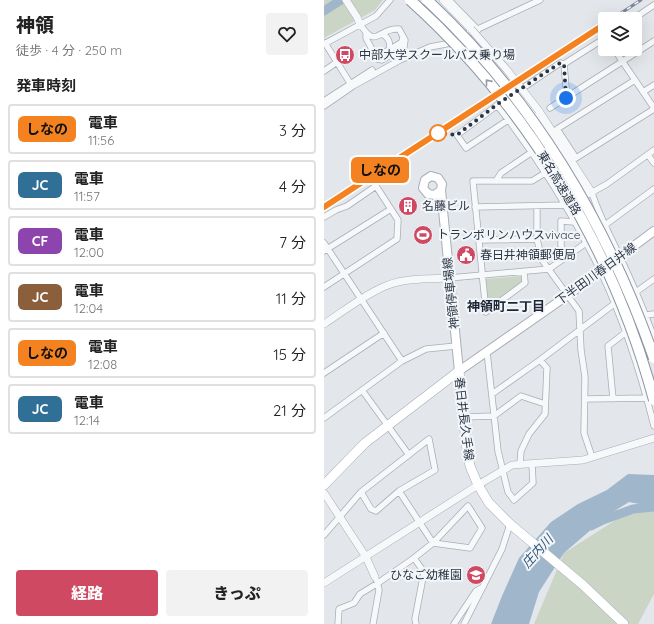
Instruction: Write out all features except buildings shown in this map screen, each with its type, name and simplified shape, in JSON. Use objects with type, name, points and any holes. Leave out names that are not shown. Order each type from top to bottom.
[{"type":"highway","name":"東名高速道路","points":[[410,0],[457,47],[522,124],[560,183],[596,247],[618,296],[643,362],[650,399]]},
{"type":"highway","name":"東名高速道路","points":[[428,0],[467,40],[515,96],[571,178],[617,264],[641,320],[654,358]]},
{"type":"main road","name":"神領停車場線","points":[[441,190],[459,371]]},
{"type":"main road","name":"下半田川春日井線","points":[[459,371],[568,295],[654,231]]},
{"type":"main road","name":"春日井長久手線","points":[[459,371],[466,444],[469,458],[478,485],[489,503],[510,524],[583,586],[624,624]]},
{"type":"main road","name":"春日井長久手線","points":[[324,485],[365,443],[459,371]]},
{"type":"street","points":[[346,0],[366,34],[366,38],[377,59],[382,60],[404,47],[405,40],[399,29],[393,28],[372,37],[366,34]]},
{"type":"street","points":[[350,83],[325,44],[358,20],[376,16],[390,0]]},
{"type":"street","points":[[443,0],[474,29]]},
{"type":"street","points":[[460,0],[451,2],[507,70],[589,194],[620,256],[646,315],[654,338]]},
{"type":"street","points":[[324,106],[353,86],[400,60],[430,47],[446,44],[474,29],[540,0]]},
{"type":"street","points":[[642,13],[654,5]]},
{"type":"street","points":[[382,34],[389,40],[390,47],[388,50]]},
{"type":"street","points":[[375,56],[402,42],[403,37]]},
{"type":"street","points":[[550,108],[654,41]]},
{"type":"street","points":[[535,111],[510,122],[466,148],[457,135],[497,105],[560,63],[564,64],[598,42]]},
{"type":"street","points":[[618,56],[622,62],[635,80],[654,108],[576,158],[557,129],[635,80]]},
{"type":"street","points":[[324,71],[336,62]]},
{"type":"street","points":[[564,64],[566,98]]},
{"type":"street","points":[[324,101],[372,70]]},
{"type":"street","points":[[643,92],[654,85]]},
{"type":"street","points":[[518,91],[535,111]]},
{"type":"street","points":[[497,105],[532,152],[566,206],[600,271],[626,332],[650,399],[654,426]]},
{"type":"street","points":[[475,207],[566,206],[607,184],[654,150]]},
{"type":"street","points":[[496,181],[501,174],[532,152]]},
{"type":"street","points":[[648,155],[654,163]]},
{"type":"street","points":[[524,271],[525,283],[486,312],[473,181],[532,181],[545,173]]},
{"type":"street","points":[[324,218],[336,210],[347,206],[376,186],[398,220],[397,239],[324,287]]},
{"type":"street","points":[[605,225],[654,189]]},
{"type":"street","points":[[537,206],[537,239],[542,260],[578,311],[585,377],[584,433],[592,457]]},
{"type":"street","points":[[326,250],[391,209]]},
{"type":"street","points":[[565,258],[561,245],[561,221],[574,222]]},
{"type":"street","points":[[479,240],[537,239]]},
{"type":"street","points":[[324,244],[326,250],[384,332],[402,361]]},
{"type":"street","points":[[324,324],[375,291],[397,282],[549,269],[586,244]]},
{"type":"street","points":[[636,292],[654,279]]},
{"type":"street","points":[[492,394],[614,304]]},
{"type":"street","points":[[646,315],[654,314]]},
{"type":"street","points":[[324,372],[384,332]]},
{"type":"street","points":[[613,399],[608,346],[626,332]]},
{"type":"street","points":[[324,418],[402,361],[426,350],[456,346]]},
{"type":"street","points":[[487,352],[498,451],[508,492],[514,500],[533,483],[532,464]]},
{"type":"street","points":[[520,464],[521,451],[529,434],[545,414],[547,368],[540,360]]},
{"type":"street","points":[[362,390],[408,454]]},
{"type":"street","points":[[463,417],[494,416],[522,396],[545,404]]},
{"type":"street","points":[[585,399],[650,399]]},
{"type":"street","points":[[324,583],[478,485],[512,466],[520,464],[583,460],[654,438]]},
{"type":"street","points":[[324,535],[361,492],[429,439],[435,470],[399,492],[376,511],[371,509],[361,492]]},
{"type":"street","points":[[338,624],[339,608],[354,603],[360,594],[377,580],[414,558],[433,543],[468,506],[482,528],[470,548],[433,543],[399,492]]},
{"type":"street","points":[[324,493],[366,557],[377,580],[379,590],[373,624]]},
{"type":"street","points":[[464,624],[502,549],[510,524]]},
{"type":"street","points":[[414,558],[424,572],[415,619],[416,624]]},
{"type":"street","points":[[454,624],[476,591],[483,586]]},
{"type":"green space","points":[[324,0],[383,0],[375,10],[324,38]]},
{"type":"green space","points":[[522,277],[523,282],[490,307],[487,305],[486,279]]},
{"type":"green space","points":[[633,509],[654,511],[654,594],[638,624],[534,624],[564,553]]},
{"type":"water","points":[[628,474],[654,475],[654,507],[629,502],[608,515],[564,553],[539,592],[529,624],[491,624],[519,558],[551,522],[578,504],[607,490]]},
{"type":"waterway","points":[[324,11],[341,0]]},
{"type":"waterway","name":"庄内川","points":[[591,526],[633,509],[654,507]]},
{"type":"railway","points":[[623,12],[641,0]]},
{"type":"railway","points":[[324,207],[598,29]]},
{"type":"train","name":"しなの","points":[[324,207],[598,29]]},
{"type":"place","name":"中部大学スクールバス乗り場","points":[[345,55]]},
{"type":"place","name":"名藤ビル","points":[[408,206]]},
{"type":"place","name":"トランポリンハウスvivace","points":[[423,235]]},
{"type":"place","name":"春日井神領郵便局","points":[[466,255]]},
{"type":"place","name":"ひなご幼稚園","points":[[476,575]]},
{"type":"district","name":"神領町二丁目","points":[[506,306]]},
{"type":"route","points":[[438,133],[457,135],[499,103],[560,63],[564,64],[566,98]]}]
